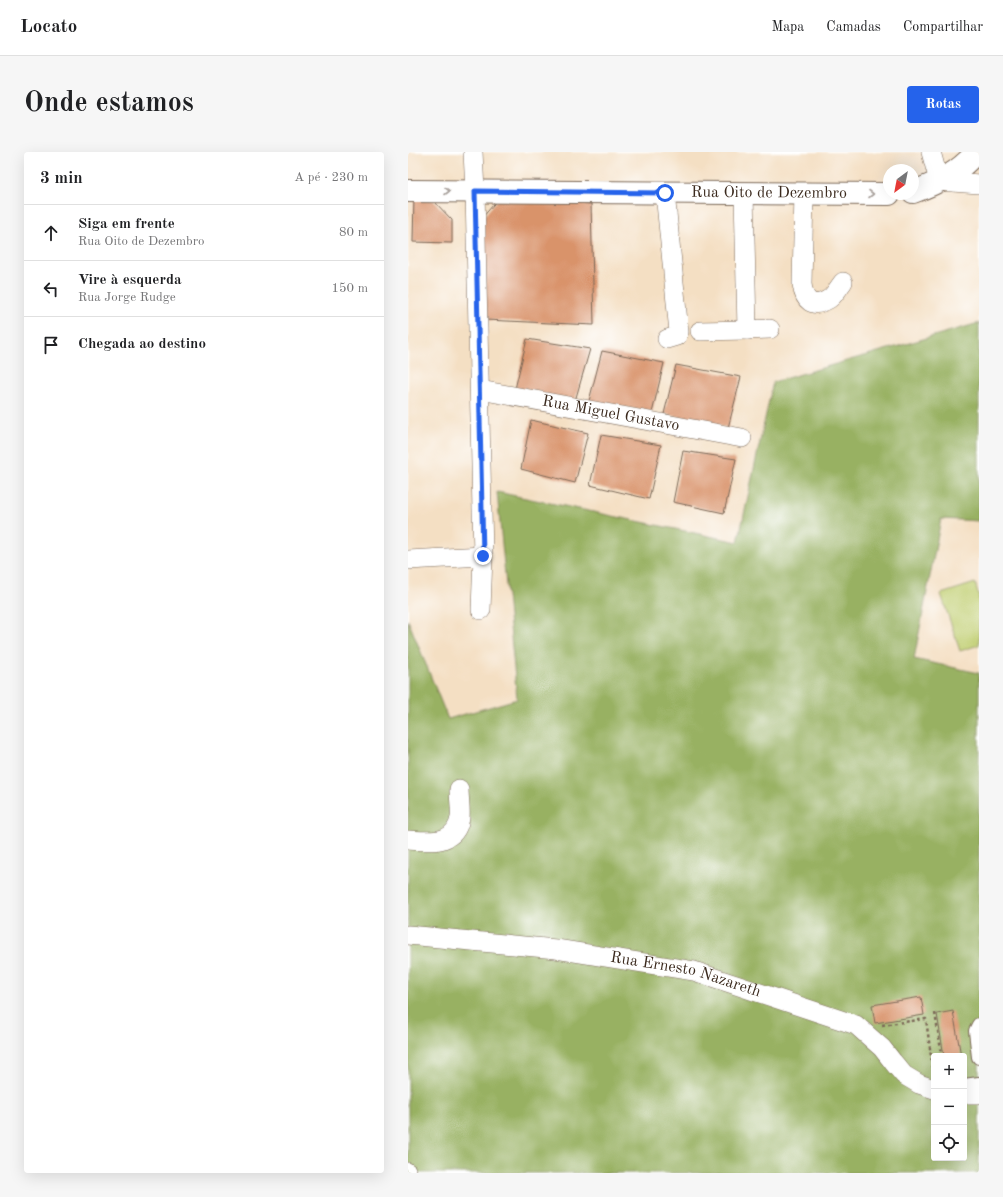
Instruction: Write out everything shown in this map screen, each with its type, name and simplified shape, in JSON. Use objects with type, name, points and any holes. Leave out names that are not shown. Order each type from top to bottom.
[{"type":"street","points":[[473,152],[483,556],[481,610]]},
{"type":"street","points":[[931,152],[939,181]]},
{"type":"street","points":[[919,189],[939,181],[968,161],[976,152]]},
{"type":"street","points":[[939,181],[979,184]]},
{"type":"street","name":"Rua Oito de Dezembro","points":[[408,191],[883,194]]},
{"type":"street","points":[[665,193],[679,332],[677,336],[667,339]]},
{"type":"street","points":[[744,193],[747,330]]},
{"type":"street","points":[[804,194],[803,294],[808,301],[813,303],[820,302],[830,299],[843,282]]},
{"type":"street","points":[[700,331],[770,329]]},
{"type":"street","name":"Rua Miguel Gustavo","points":[[480,390],[742,438]]},
{"type":"street","points":[[408,560],[483,556]]},
{"type":"street","points":[[408,840],[435,841],[448,838],[456,829],[460,818],[459,789]]},
{"type":"street","name":"Rua Ernesto Nazareth","points":[[408,935],[556,949],[694,971],[856,1025],[882,1048],[904,1075],[919,1084],[931,1088]]},
{"type":"street","points":[[979,1025],[976,1031],[979,1057]]},
{"type":"street","points":[[967,1086],[979,1084]]},
{"type":"street","points":[[967,1094],[979,1094]]},
{"type":"path","points":[[935,1013],[942,1053]]},
{"type":"path","points":[[875,1026],[926,1019],[931,1053]]},
{"type":"green space","points":[[979,323],[979,521],[941,519],[914,659],[979,673],[979,1173],[408,1173],[408,620],[448,719],[517,699],[497,492],[738,542],[773,382]]},
{"type":"green space","points":[[975,583],[979,596],[979,645],[960,651],[941,594]]},
{"type":"building","points":[[414,198],[432,199],[452,220],[452,243],[413,242]]},
{"type":"building","points":[[499,198],[591,204],[594,325],[485,320],[482,218]]},
{"type":"building","points":[[527,339],[590,349],[575,401],[515,389]]},
{"type":"building","points":[[602,351],[664,363],[652,413],[589,401]]},
{"type":"building","points":[[676,365],[741,377],[728,428],[664,414]]},
{"type":"building","points":[[531,420],[588,433],[575,483],[521,469]]},
{"type":"building","points":[[601,435],[661,445],[649,499],[590,485]]},
{"type":"building","points":[[683,451],[736,459],[724,513],[673,502]]},
{"type":"building","points":[[921,997],[924,1015],[875,1023],[872,1005]]},
{"type":"building","points":[[953,1011],[960,1053],[944,1053],[937,1014]]},
{"type":"route","points":[[483,556],[475,191],[665,193]]}]
